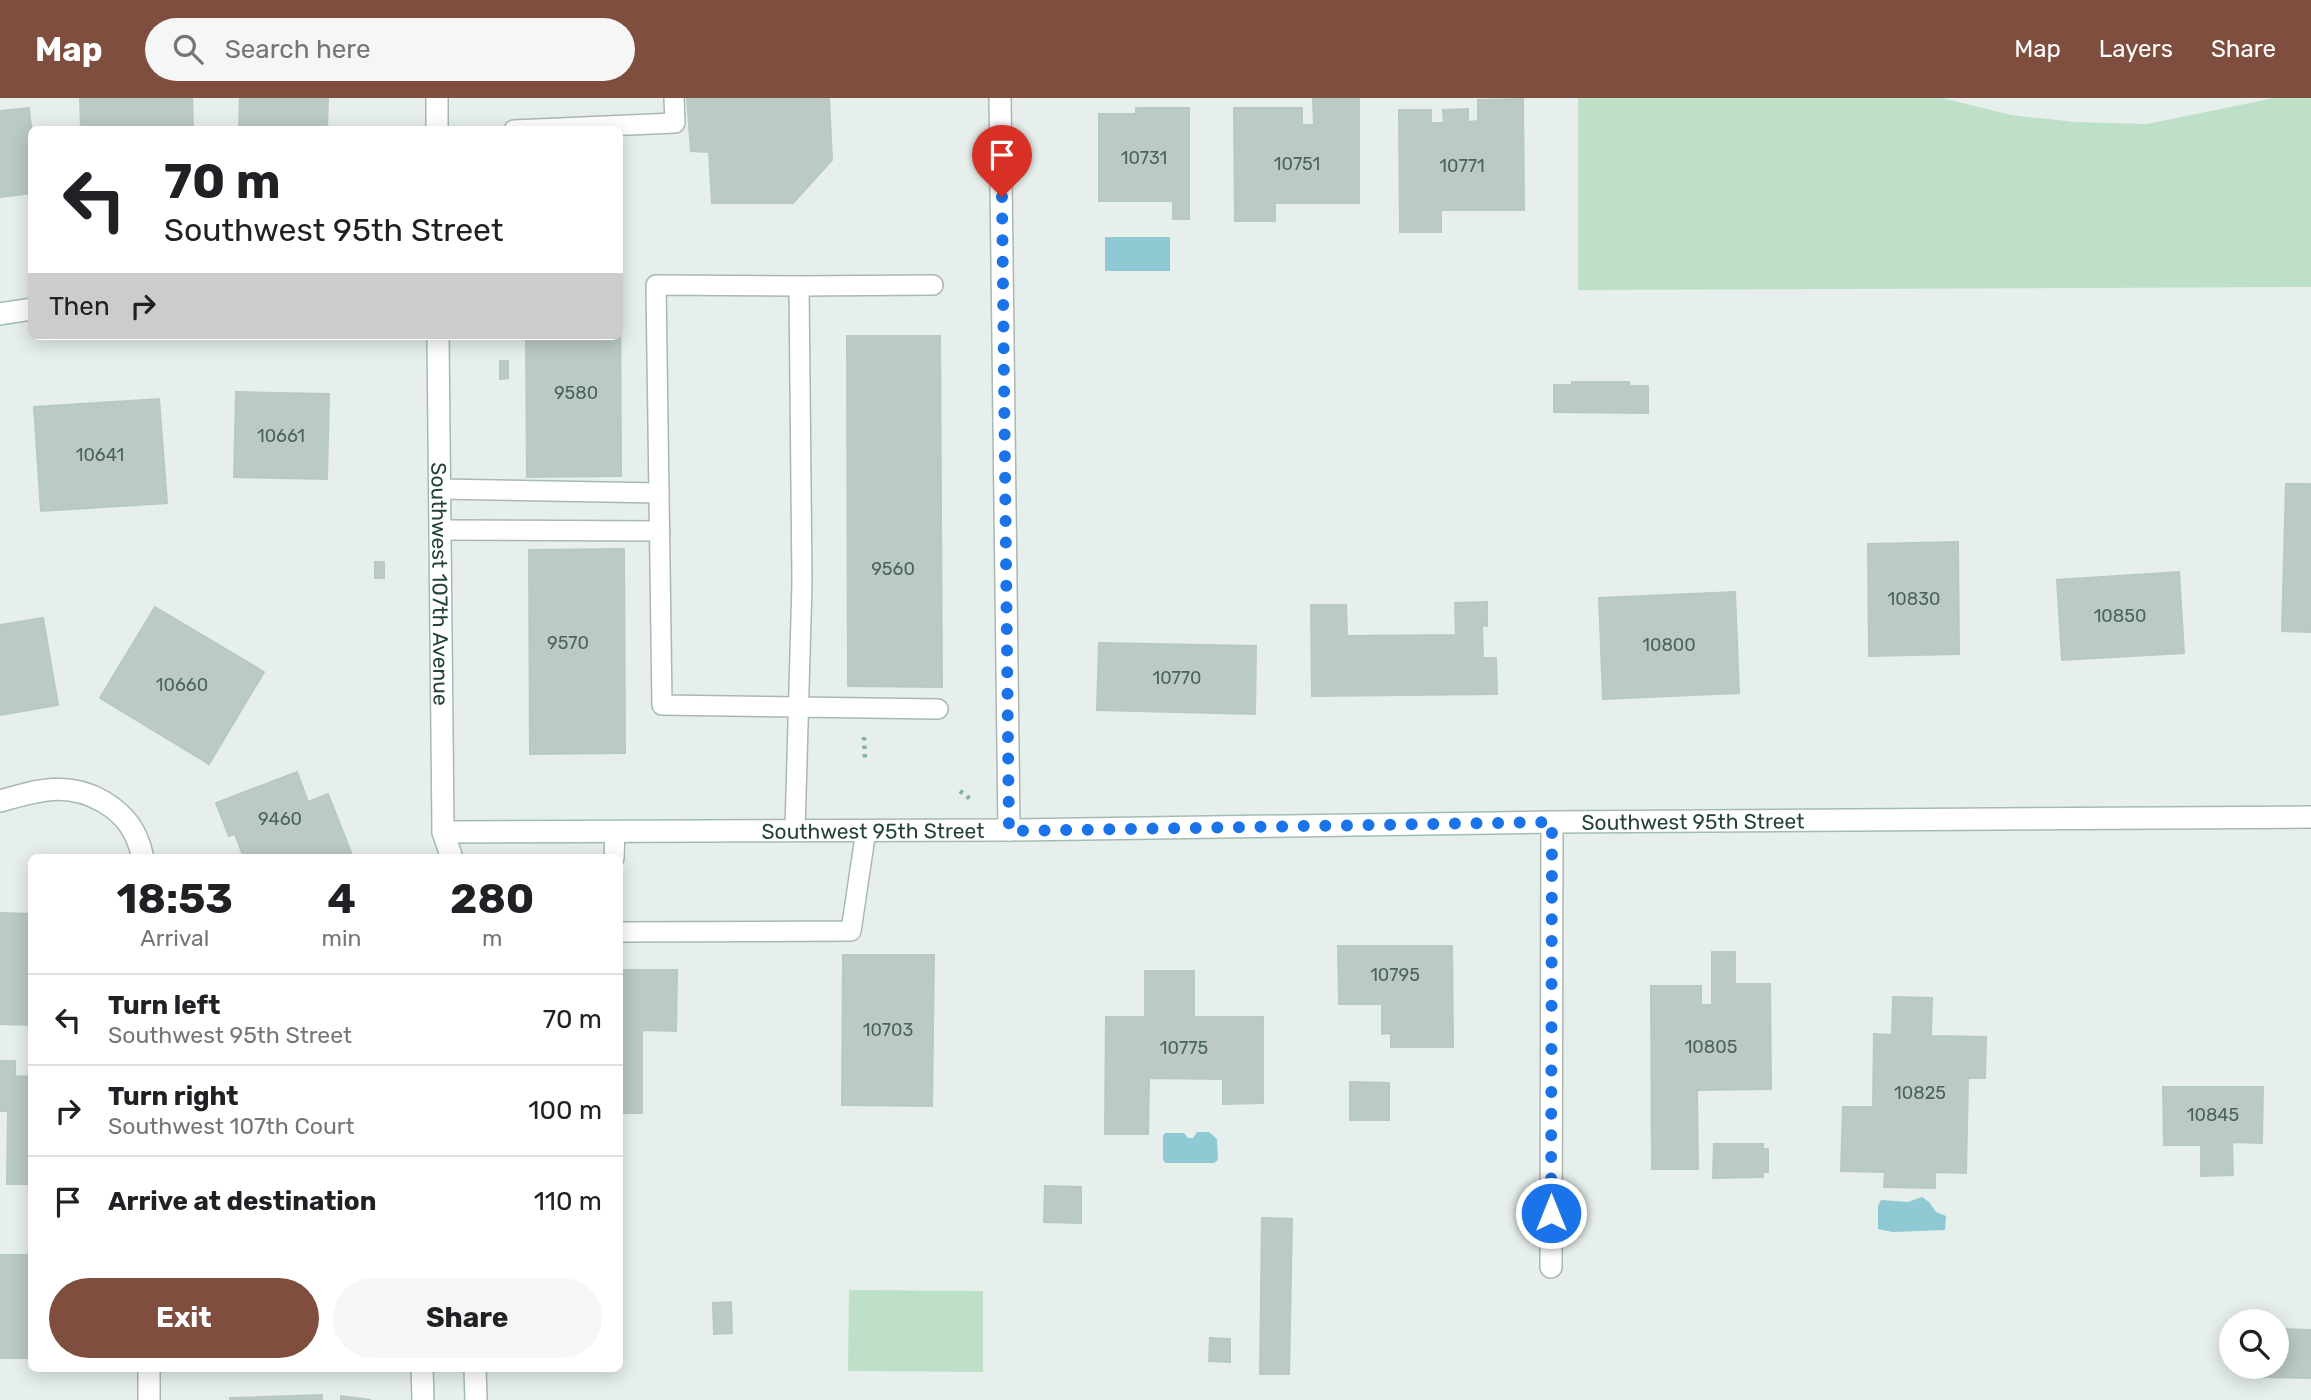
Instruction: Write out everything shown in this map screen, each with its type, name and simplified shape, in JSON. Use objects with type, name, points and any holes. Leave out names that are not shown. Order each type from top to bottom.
[{"type":"street","points":[[437,98],[437,126]]},
{"type":"street","points":[[1000,98],[1009,831]]},
{"type":"street","points":[[0,314],[28,310]]},
{"type":"street","name":"Southwest 107th Avenue","points":[[436,854],[443,832],[438,340]]},
{"type":"street","points":[[0,801],[41,790],[87,793],[127,819],[140,848]]},
{"type":"street","name":"Southwest 95th Street","points":[[443,832],[1009,831],[1552,822],[2311,817]]},
{"type":"street","points":[[1551,1267],[1552,822]]},
{"type":"street","name":"Southwest 107th Avenue","points":[[443,832],[451,854]]},
{"type":"street","points":[[149,1372],[149,1400]]},
{"type":"street","points":[[422,1372],[423,1400]]},
{"type":"street","points":[[475,1372],[476,1400]]},
{"type":"lane","points":[[605,126],[674,123],[674,98]]},
{"type":"lane","points":[[933,285],[656,285],[662,705],[938,709]]},
{"type":"lane","points":[[795,830],[802,583],[799,286]]},
{"type":"lane","points":[[440,489],[659,493]]},
{"type":"lane","points":[[441,530],[660,531]]},
{"type":"lane","points":[[623,932],[851,931],[866,830]]},
{"type":"lane","points":[[614,854],[615,831]]},
{"type":"path","points":[[864,727],[865,760]]},
{"type":"green space","points":[[1578,98],[1942,98],[2011,115],[2076,122],[2147,124],[2274,98],[2311,98],[2311,287],[1578,290]]},
{"type":"green space","points":[[849,1290],[983,1291],[983,1372],[848,1371]]},
{"type":"water","points":[[1105,237],[1170,237],[1170,271],[1105,271]]},
{"type":"water","points":[[1197,1132],[1209,1132],[1217,1139],[1218,1160],[1214,1163],[1166,1163],[1163,1160],[1165,1133],[1184,1133],[1188,1138],[1193,1138]]},
{"type":"water","points":[[1922,1197],[1936,1212],[1946,1216],[1945,1230],[1893,1232],[1878,1229],[1878,1206],[1881,1200],[1908,1202]]},
{"type":"building","points":[[80,98],[192,98],[193,126],[81,126]]},
{"type":"building","points":[[240,98],[328,98],[327,126],[239,126]]},
{"type":"building","points":[[687,98],[829,98],[832,160],[793,203],[712,203],[709,152],[691,151]]},
{"type":"building","points":[[1313,99],[1359,99],[1359,203],[1275,203],[1275,221],[1235,221],[1234,108],[1302,108],[1302,125],[1314,125]]},
{"type":"building","points":[[1523,99],[1524,210],[1441,210],[1441,232],[1400,232],[1399,110],[1431,110],[1431,123],[1444,123],[1443,110],[1468,109],[1468,122],[1478,121],[1478,100]]},
{"type":"building","points":[[29,108],[31,126],[28,126],[28,194],[0,197],[0,111]]},
{"type":"building","points":[[1136,108],[1189,108],[1189,219],[1173,219],[1173,201],[1099,201],[1099,114],[1136,114]]},
{"type":"building","points":[[847,336],[940,336],[942,687],[848,686]]},
{"type":"building","points":[[526,340],[620,340],[621,476],[527,477]]},
{"type":"building","points":[[500,361],[508,361],[508,378],[500,379]]},
{"type":"building","points":[[1572,382],[1629,382],[1630,386],[1648,386],[1648,413],[1554,412],[1554,385],[1572,385]]},
{"type":"building","points":[[236,392],[329,394],[327,479],[234,477]]},
{"type":"building","points":[[159,399],[167,503],[41,511],[34,407]]},
{"type":"building","points":[[2286,484],[2311,484],[2311,632],[2282,631]]},
{"type":"building","points":[[1958,542],[1959,654],[1869,656],[1868,544]]},
{"type":"building","points":[[624,549],[625,753],[530,754],[529,550]]},
{"type":"building","points":[[375,562],[384,562],[384,578],[375,578]]},
{"type":"building","points":[[2179,572],[2184,653],[2062,660],[2057,580]]},
{"type":"building","points":[[1735,592],[1739,693],[1603,699],[1599,598]]},
{"type":"building","points":[[1487,602],[1487,626],[1482,625],[1483,658],[1496,658],[1497,694],[1312,696],[1311,605],[1346,605],[1347,636],[1456,635],[1455,603]]},
{"type":"building","points":[[155,607],[264,672],[209,764],[100,698]]},
{"type":"building","points":[[43,618],[58,705],[0,715],[0,625]]},
{"type":"building","points":[[1099,643],[1256,646],[1255,714],[1097,710]]},
{"type":"building","points":[[297,772],[308,802],[328,794],[352,854],[242,854],[235,834],[229,836],[216,803]]},
{"type":"building","points":[[0,913],[28,914],[28,1025],[0,1024]]},
{"type":"building","points":[[1338,946],[1452,946],[1453,1047],[1391,1047],[1391,1033],[1382,1034],[1382,1004],[1339,1004]]},
{"type":"building","points":[[1712,952],[1735,952],[1735,984],[1770,984],[1771,1089],[1697,1090],[1698,1169],[1652,1169],[1651,986],[1701,986],[1701,1005],[1712,1005]]},
{"type":"building","points":[[843,955],[934,955],[932,1106],[842,1105]]},
{"type":"building","points":[[623,970],[677,970],[676,1031],[642,1030],[642,1113],[623,1113]]},
{"type":"building","points":[[1145,971],[1194,971],[1194,1017],[1263,1017],[1263,1103],[1223,1104],[1223,1079],[1149,1078],[1148,1134],[1105,1134],[1106,1017],[1145,1017]]},
{"type":"building","points":[[1893,997],[1932,998],[1931,1036],[1986,1037],[1985,1078],[1968,1078],[1966,1173],[1935,1172],[1935,1188],[1884,1187],[1885,1172],[1841,1171],[1843,1107],[1873,1107],[1874,1034],[1892,1035]]},
{"type":"building","points":[[0,1061],[15,1061],[15,1076],[28,1077],[28,1184],[7,1184],[8,1111],[0,1111]]},
{"type":"building","points":[[1350,1082],[1389,1083],[1389,1120],[1350,1120]]},
{"type":"building","points":[[2163,1087],[2263,1087],[2262,1143],[2232,1142],[2233,1175],[2201,1176],[2201,1145],[2164,1145]]},
{"type":"building","points":[[1714,1144],[1763,1144],[1763,1149],[1768,1149],[1768,1172],[1763,1172],[1763,1177],[1713,1178]]},
{"type":"building","points":[[1045,1186],[1081,1187],[1081,1223],[1044,1222]]},
{"type":"building","points":[[1262,1218],[1292,1219],[1289,1374],[1260,1374]]},
{"type":"building","points":[[0,1255],[28,1255],[28,1358],[0,1358]]},
{"type":"building","points":[[731,1302],[732,1333],[714,1334],[713,1303]]},
{"type":"building","points":[[2289,1329],[2311,1330],[2311,1378],[2289,1378]]},
{"type":"building","points":[[1210,1338],[1230,1339],[1230,1362],[1209,1361]]},
{"type":"building","points":[[322,1395],[322,1400],[230,1400],[230,1398]]},
{"type":"building","points":[[341,1396],[371,1400],[341,1400]]},
{"type":"route","points":[[1002,197],[1009,831],[1552,822],[1551,1213]]}]
